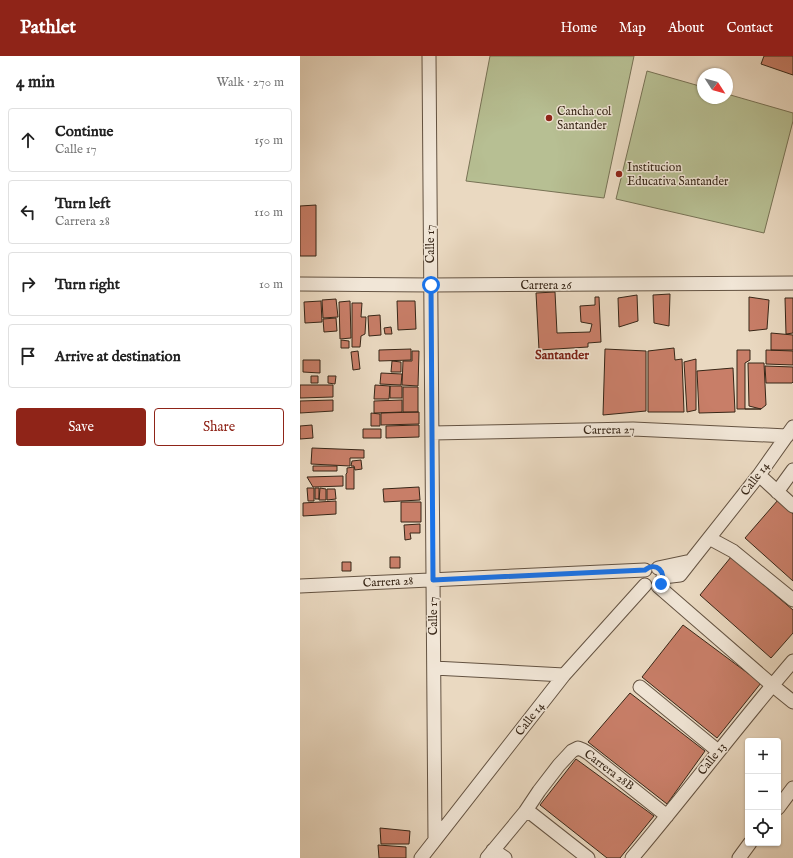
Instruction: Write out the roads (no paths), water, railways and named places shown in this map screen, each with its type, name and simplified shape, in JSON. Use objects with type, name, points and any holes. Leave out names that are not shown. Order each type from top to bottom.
[{"type":"street","name":"Calle 17","points":[[429,56],[435,840]]},
{"type":"street","name":"Carrera 26","points":[[300,284],[431,285],[793,283]]},
{"type":"street","name":"Carrera 27","points":[[432,433],[633,429],[790,431]]},
{"type":"street","name":"Calle 14","points":[[421,858],[564,675],[656,579],[691,561],[759,475],[790,431]]},
{"type":"street","name":"Calle 14","points":[[777,492],[793,470]]},
{"type":"street","points":[[759,475],[793,506]]},
{"type":"street","points":[[709,538],[734,551],[793,600]]},
{"type":"street","name":"Carrera 28","points":[[300,586],[645,570],[651,566],[656,579]]},
{"type":"street","points":[[656,579],[772,685],[793,702]]},
{"type":"street","name":"Calle 13","points":[[632,858],[793,661]]},
{"type":"street","points":[[434,668],[564,675]]},
{"type":"street","points":[[640,687],[718,751]]},
{"type":"street","name":"Carrera 28B","points":[[525,812],[559,765],[572,751],[578,748],[588,753],[667,816]]},
{"type":"street","points":[[781,804],[793,788]]},
{"type":"street","points":[[505,858],[490,854],[525,812],[532,814],[588,858]]},
{"type":"street","points":[[738,858],[748,846]]},
{"type":"place","name":"Cancha col Santander","points":[[549,118]]},
{"type":"place","name":"Institucion Educativa Santander","points":[[619,174]]},
{"type":"district","name":"Santander","points":[[562,355]]}]
